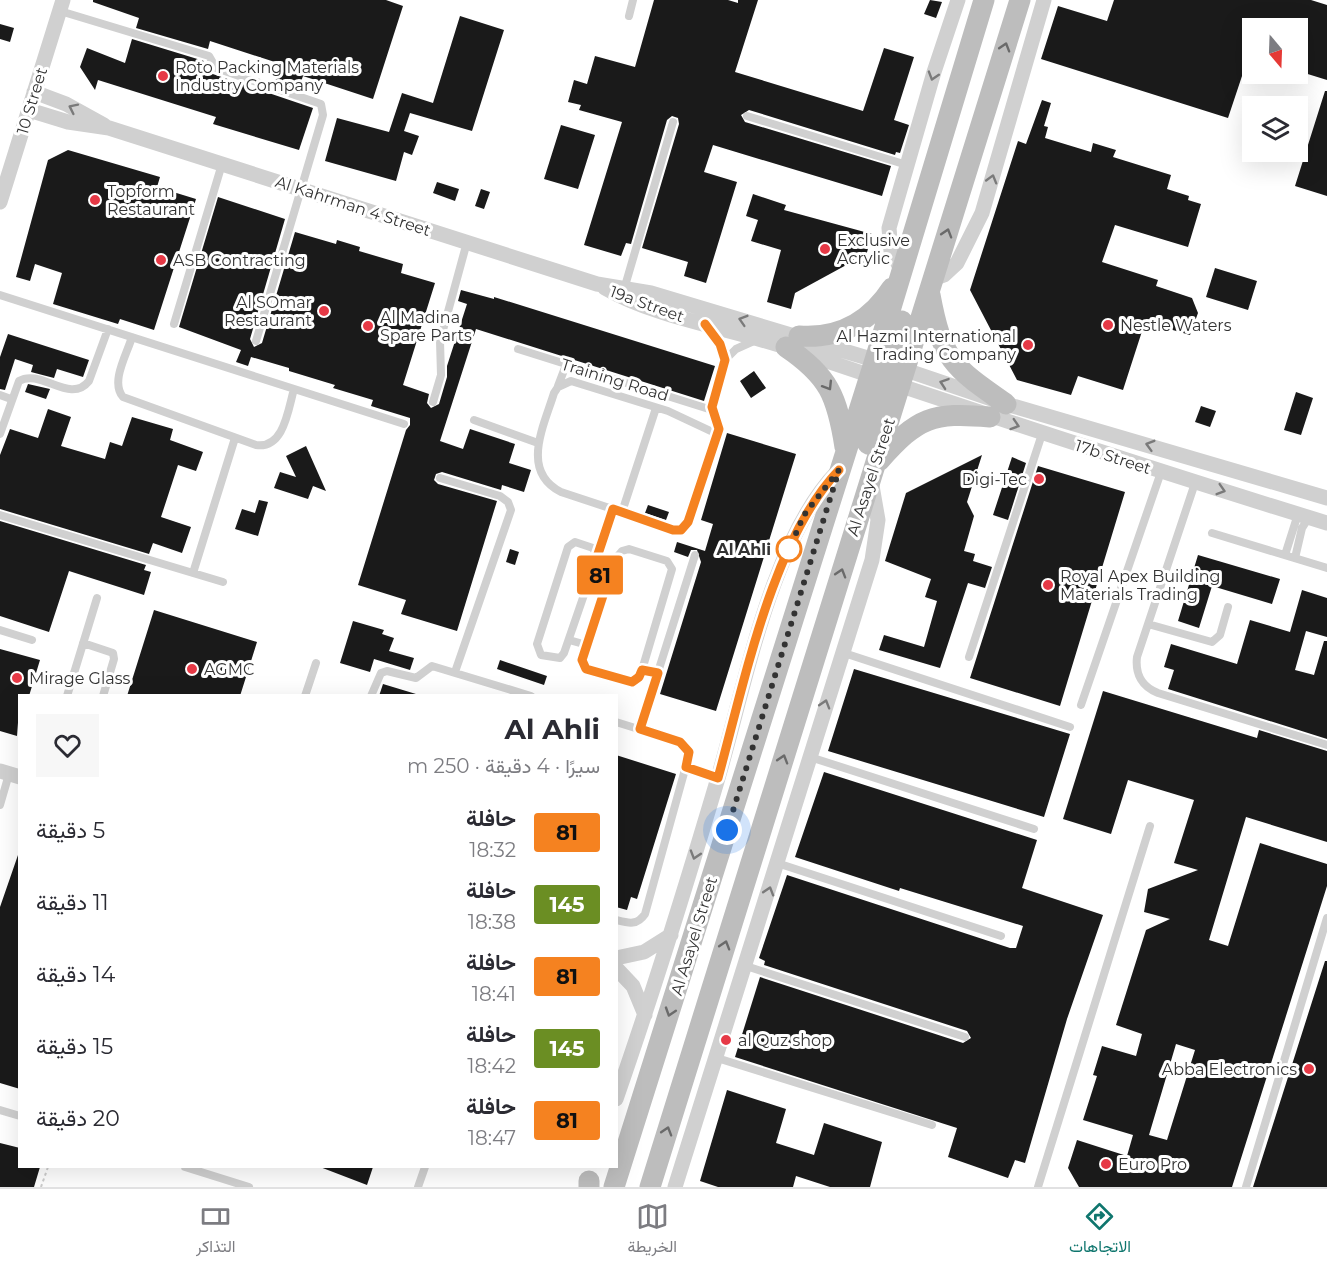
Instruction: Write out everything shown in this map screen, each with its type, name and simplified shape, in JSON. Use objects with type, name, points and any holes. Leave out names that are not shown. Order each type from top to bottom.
[{"type":"main road","name":"Al Asayel Street","points":[[614,1187],[842,460],[931,286],[1020,0]]},
{"type":"main road","name":"Al Asayel Street","points":[[650,1187],[872,472],[901,273],[982,4]]},
{"type":"main road","points":[[888,373],[923,250],[923,234],[918,219]]},
{"type":"main road","points":[[792,342],[831,335],[851,327],[880,305],[901,273]]},
{"type":"main road","points":[[931,286],[939,337],[951,361],[998,411]]},
{"type":"main road","points":[[792,342],[830,387],[840,415],[842,460]]},
{"type":"main road","points":[[872,472],[897,441],[920,423],[956,414],[998,411]]},
{"type":"street","points":[[901,273],[893,258],[889,236],[907,165],[958,0]]},
{"type":"street","points":[[931,286],[954,268],[978,221],[1044,0]]},
{"type":"street","name":"10 Street","points":[[0,202],[62,6]]},
{"type":"street","name":"Al Kahrman 4 Street","points":[[34,92],[66,104],[110,128]]},
{"type":"street","name":"Al Kahrman 4 Street","points":[[29,110],[68,122],[110,128],[597,284]]},
{"type":"street","name":"19a Street","points":[[597,284],[624,286],[888,373]]},
{"type":"street","name":"19a Street","points":[[597,284],[633,301],[758,340],[792,342]]},
{"type":"street","name":"17b Street","points":[[888,373],[998,411],[1327,498]]},
{"type":"street","name":"17b Street","points":[[998,411],[1042,434],[1327,523]]},
{"type":"street","points":[[618,1093],[671,935],[760,630],[795,532],[814,498],[842,460]]},
{"type":"street","points":[[675,1187],[746,966],[826,699],[844,653],[876,541],[878,520],[872,472]]},
{"type":"street","points":[[1303,516],[1315,510],[1327,508]]},
{"type":"street","points":[[618,958],[644,952],[671,935]]},
{"type":"street","points":[[618,970],[633,986],[645,1015]]},
{"type":"lane","points":[[628,16],[633,0]]},
{"type":"lane","points":[[62,6],[209,56],[216,68],[318,102],[322,108],[323,115],[256,341]]},
{"type":"lane","points":[[747,116],[907,165]]},
{"type":"lane","points":[[624,286],[673,122]]},
{"type":"lane","points":[[174,324],[222,164]]},
{"type":"lane","points":[[433,402],[441,375],[440,341],[467,242]]},
{"type":"lane","points":[[0,295],[404,424]]},
{"type":"lane","points":[[566,364],[538,442],[539,469],[552,487],[673,530],[684,528],[717,434],[718,422],[712,410],[725,360],[720,344],[705,324]]},
{"type":"lane","points":[[0,434],[16,384],[26,378],[70,390],[83,387],[89,381],[108,329]]},
{"type":"lane","points":[[132,337],[118,380],[118,389],[123,397],[235,438],[261,446],[276,439],[294,390]]},
{"type":"lane","points":[[725,360],[736,350],[758,340]]},
{"type":"lane","name":"Training Road","points":[[518,350],[712,410]]},
{"type":"lane","points":[[558,387],[571,381],[656,408],[717,434]]},
{"type":"lane","points":[[0,396],[11,399]]},
{"type":"lane","points":[[622,512],[656,408]]},
{"type":"lane","points":[[474,420],[538,442]]},
{"type":"lane","points":[[969,657],[1042,434]]},
{"type":"lane","points":[[193,573],[235,438]]},
{"type":"lane","points":[[1081,705],[1161,472]]},
{"type":"lane","points":[[440,478],[500,496],[508,502],[511,510],[455,672]]},
{"type":"lane","points":[[1195,483],[1136,664],[1139,677],[1147,687],[1327,745]]},
{"type":"lane","points":[[597,555],[593,548],[578,543],[568,547],[537,648],[541,655],[557,659],[563,656],[613,509]]},
{"type":"lane","points":[[0,515],[224,582]]},
{"type":"lane","points":[[1285,555],[1303,516]]},
{"type":"lane","points":[[1295,558],[1303,516]]},
{"type":"lane","points":[[1212,533],[1327,568]]},
{"type":"lane","points":[[625,549],[633,549],[667,561],[671,566],[639,677],[632,682],[586,669],[582,660],[587,645],[616,558],[625,549]]},
{"type":"lane","points":[[640,729],[695,555]]},
{"type":"lane","points":[[592,572],[609,577]]},
{"type":"lane","points":[[68,694],[97,598]]},
{"type":"lane","points":[[1148,624],[1212,642],[1220,635],[1228,607]]},
{"type":"lane","points":[[0,630],[32,640]]},
{"type":"lane","points":[[569,640],[587,645]]},
{"type":"lane","points":[[83,643],[113,653],[114,659],[104,694]]},
{"type":"lane","points":[[844,653],[1070,727]]},
{"type":"lane","points":[[306,694],[316,663]]},
{"type":"lane","points":[[372,694],[378,675],[384,671],[416,678],[432,666],[525,694]]},
{"type":"lane","points":[[642,670],[658,673]]},
{"type":"lane","points":[[618,723],[683,743],[689,752],[645,914],[640,920],[632,923],[618,920]]},
{"type":"lane","points":[[810,757],[1034,829]]},
{"type":"lane","points":[[686,767],[718,778]]},
{"type":"lane","points":[[0,805],[10,774]]},
{"type":"lane","points":[[1038,1187],[1150,826]]},
{"type":"lane","points":[[777,863],[1001,936]]},
{"type":"lane","points":[[1246,1187],[1327,918]]},
{"type":"lane","points":[[746,966],[965,1037]]},
{"type":"lane","points":[[717,1058],[932,1125]]},
{"type":"lane","points":[[0,1110],[18,1115]]},
{"type":"lane","points":[[188,1168],[248,1187]]},
{"type":"lane","points":[[418,1187],[425,1168]]},
{"type":"path","points":[[41,1187],[48,1168]]},
{"type":"building","points":[[93,0],[386,0],[403,6],[373,99],[303,76],[298,90],[275,82],[281,64],[210,41],[208,49],[136,28],[139,18],[93,2]]},
{"type":"building","points":[[654,0],[728,0],[738,3],[738,0],[758,0],[735,72],[863,111],[884,48],[914,57],[894,120],[909,125],[900,153],[896,152],[895,155],[749,110],[741,115],[745,122],[891,166],[882,196],[713,145],[704,172],[737,182],[706,283],[684,276],[688,262],[642,248],[679,124],[678,118],[672,116],[667,120],[631,244],[626,243],[621,256],[584,245],[622,122],[579,110],[581,105],[568,102],[574,80],[587,84],[595,56],[635,67]]},
{"type":"building","points":[[930,0],[942,2],[936,18],[924,14]]},
{"type":"building","points":[[1114,0],[1311,0],[1327,5],[1327,80],[1308,74],[1308,18],[1242,18],[1242,76],[1228,118],[1041,59],[1058,6],[1107,21]]},
{"type":"building","points":[[460,16],[504,30],[472,131],[410,113],[404,131],[419,136],[412,155],[404,152],[396,181],[325,161],[337,118],[389,132],[402,93],[433,103]]},
{"type":"building","points":[[0,24],[14,28],[10,42],[0,39]]},
{"type":"building","points":[[132,39],[204,61],[201,70],[313,108],[299,150],[213,124],[216,117],[98,80],[95,90],[80,67],[87,48],[125,63]]},
{"type":"building","points":[[1325,91],[1327,91],[1327,196],[1295,186],[1303,162],[1308,162],[1308,145]]},
{"type":"building","points":[[1042,100],[1051,103],[1044,126],[1048,127],[1045,138],[1091,152],[1093,143],[1116,150],[1113,157],[1171,175],[1167,189],[1189,196],[1188,200],[1201,204],[1188,247],[1115,225],[1102,262],[1158,280],[1156,286],[1192,298],[1198,313],[1190,335],[1145,322],[1123,390],[1078,376],[1071,395],[1017,380],[970,290],[1018,141],[1026,144]]},
{"type":"building","points":[[561,125],[595,135],[578,189],[544,179]]},
{"type":"building","points":[[68,150],[160,177],[157,187],[196,199],[154,330],[120,319],[118,324],[53,304],[62,273],[35,264],[30,281],[16,277],[48,160]]},
{"type":"building","points":[[437,182],[459,189],[455,201],[433,193]]},
{"type":"building","points":[[481,189],[490,192],[484,209],[475,206]]},
{"type":"building","name":"Exclusive Acrylic","points":[[753,194],[786,205],[784,210],[872,234],[863,267],[850,263],[795,293],[791,309],[767,302],[781,250],[751,241],[758,220],[746,216]]},
{"type":"building","points":[[218,197],[285,219],[250,339],[254,347],[262,343],[295,232],[336,244],[337,240],[360,247],[359,251],[403,264],[401,273],[435,283],[403,385],[429,394],[427,403],[431,408],[439,404],[447,377],[447,366],[467,304],[458,301],[461,290],[494,299],[494,297],[715,366],[704,401],[476,329],[440,441],[463,449],[470,429],[515,444],[509,463],[531,470],[524,492],[502,485],[501,490],[442,472],[436,474],[434,480],[438,484],[497,501],[457,631],[401,614],[406,600],[358,585],[406,430],[410,425],[410,418],[371,406],[373,400],[333,388],[335,385],[289,371],[289,368],[251,357],[248,366],[236,362],[241,350],[179,327]]},
{"type":"building","points":[[1215,268],[1257,281],[1248,310],[1206,297]]},
{"type":"building","points":[[8,334],[89,360],[83,377],[57,369],[54,378],[31,372],[33,365],[15,359],[5,390],[0,389],[0,357]]},
{"type":"building","points":[[754,371],[766,388],[751,398],[740,381]]},
{"type":"building","points":[[28,384],[50,389],[46,399],[25,392]]},
{"type":"building","points":[[1296,392],[1313,398],[1301,435],[1284,430]]},
{"type":"building","points":[[1201,406],[1216,411],[1210,427],[1195,422]]},
{"type":"building","points":[[48,409],[71,417],[61,446],[105,459],[110,442],[122,446],[132,417],[173,429],[170,440],[203,452],[196,471],[178,465],[161,517],[191,527],[182,553],[153,543],[149,554],[0,509],[0,455],[10,429],[38,438]]},
{"type":"building","points":[[727,433],[796,454],[716,711],[660,694],[701,562],[697,550],[691,550],[688,557],[674,552],[677,542],[705,551],[713,524],[701,520]]},
{"type":"building","points":[[306,446],[326,491],[313,486],[308,499],[274,488],[280,472],[296,477],[286,456]]},
{"type":"building","points":[[982,455],[967,502],[974,516],[964,551],[975,554],[973,561],[992,567],[985,588],[968,583],[940,668],[879,650],[884,635],[924,647],[937,601],[925,597],[931,579],[885,561],[906,493]]},
{"type":"building","points":[[1012,457],[1026,463],[1008,520],[993,515]]},
{"type":"building","name":"Royal Apex Building Materials Trading","points":[[1038,466],[1125,492],[1060,706],[970,678]]},
{"type":"building","points":[[259,500],[268,502],[258,536],[235,529],[242,509],[255,513]]},
{"type":"building","points":[[648,505],[669,512],[666,520],[645,513]]},
{"type":"building","points":[[0,521],[146,565],[144,570],[151,572],[144,595],[69,571],[49,632],[0,616]]},
{"type":"building","points":[[510,549],[519,552],[515,565],[506,562]]},
{"type":"building","points":[[1198,555],[1280,579],[1272,604],[1212,586],[1199,628],[1178,621]]},
{"type":"building","points":[[1302,590],[1327,598],[1327,637],[1306,631],[1295,670],[1314,675],[1324,641],[1327,641],[1327,739],[1168,689],[1174,670],[1164,667],[1171,644],[1237,664],[1250,620],[1290,632]]},
{"type":"building","name":"AGMC","points":[[154,610],[257,642],[241,694],[128,694]]},
{"type":"building","points":[[353,621],[384,630],[382,634],[394,638],[389,651],[414,658],[410,670],[374,659],[370,672],[340,663]]},
{"type":"building","name":"Mirage Glass","points":[[0,649],[40,660],[30,694],[18,694],[17,736],[0,731]]},
{"type":"building","points":[[500,660],[547,676],[544,685],[497,669]]},
{"type":"building","points":[[854,669],[1070,734],[1044,817],[828,751]]},
{"type":"building","points":[[383,684],[416,694],[380,694]]},
{"type":"building","points":[[1103,691],[1257,738],[1259,730],[1327,751],[1327,842],[1246,817],[1209,940],[1228,946],[1260,843],[1327,864],[1327,886],[1232,1187],[1079,1187],[1068,1168],[1077,1140],[1127,1156],[1133,1135],[1083,1120],[1097,1076],[1093,1075],[1102,1046],[1136,1056],[1142,1034],[1116,1025],[1146,930],[1170,919],[1144,912],[1148,889],[1198,870],[1174,863],[1194,800],[1128,780],[1111,834],[1063,819]],"holes":[[[1176,1044],[1195,1050],[1167,1140],[1149,1135]]]},
{"type":"building","points":[[618,756],[676,774],[637,899],[631,897],[627,910],[618,908]]},
{"type":"building","points":[[824,772],[1037,840],[1022,888],[1103,915],[1067,1019],[1025,1163],[1015,1160],[1008,1178],[948,1157],[957,1128],[735,1057],[760,977],[963,1043],[971,1038],[967,1031],[764,965],[765,961],[759,958],[787,875],[1010,948],[1016,948],[1023,926],[900,888],[899,891],[795,857]]},
{"type":"building","points":[[18,855],[18,1088],[0,1083],[0,907]]},
{"type":"building","name":"Abba Electronics","points":[[1325,961],[1327,961],[1327,1187],[1253,1187]]},
{"type":"building","points":[[727,1090],[786,1109],[776,1143],[814,1155],[824,1123],[882,1142],[870,1187],[830,1187],[796,1176],[793,1187],[718,1187],[700,1181]]},
{"type":"building","points":[[0,1143],[18,1148],[18,1168],[40,1168],[34,1187],[0,1187]]},
{"type":"building","points":[[323,1168],[373,1168],[367,1185]]},
{"type":"bus line","name":"81","points":[[705,324],[720,344],[725,360],[712,407],[719,429],[687,525],[681,530],[673,530],[613,509],[592,572],[609,577],[582,660],[586,669],[632,682],[639,677],[642,670],[658,673],[640,729],[683,743],[689,752],[686,767],[718,778],[760,630],[795,532],[814,498],[839,470]]},
{"type":"place","name":"Roto Packing Materials Industry Company","points":[[163,76]]},
{"type":"place","name":"Topform Restaurant","points":[[95,200]]},
{"type":"place","name":"Exclusive Acrylic","points":[[825,249]]},
{"type":"place","name":"ASB Contracting","points":[[161,260]]},
{"type":"place","name":"Al SOmar Restaurant","points":[[324,311]]},
{"type":"place","name":"Nestle Waters","points":[[1108,325]]},
{"type":"place","name":"Al Madina Spare Parts","points":[[368,326]]},
{"type":"place","name":"Al Hazmi International Trading Company","points":[[1028,345]]},
{"type":"place","name":"Digi-Tec","points":[[1039,479]]},
{"type":"place","name":"Al Ahli","points":[[789,549]]},
{"type":"place","name":"Royal Apex Building Materials Trading","points":[[1048,585]]},
{"type":"place","name":"AGMC","points":[[192,669]]},
{"type":"place","name":"Mirage Glass","points":[[17,678]]},
{"type":"place","name":"al Quz shop","points":[[726,1040]]},
{"type":"place","name":"Abba Electronics","points":[[1309,1069]]},
{"type":"place","name":"Euro Pro","points":[[1106,1164]]},
{"type":"route","points":[[727,830],[839,470],[814,498],[795,532],[789,549]]}]
